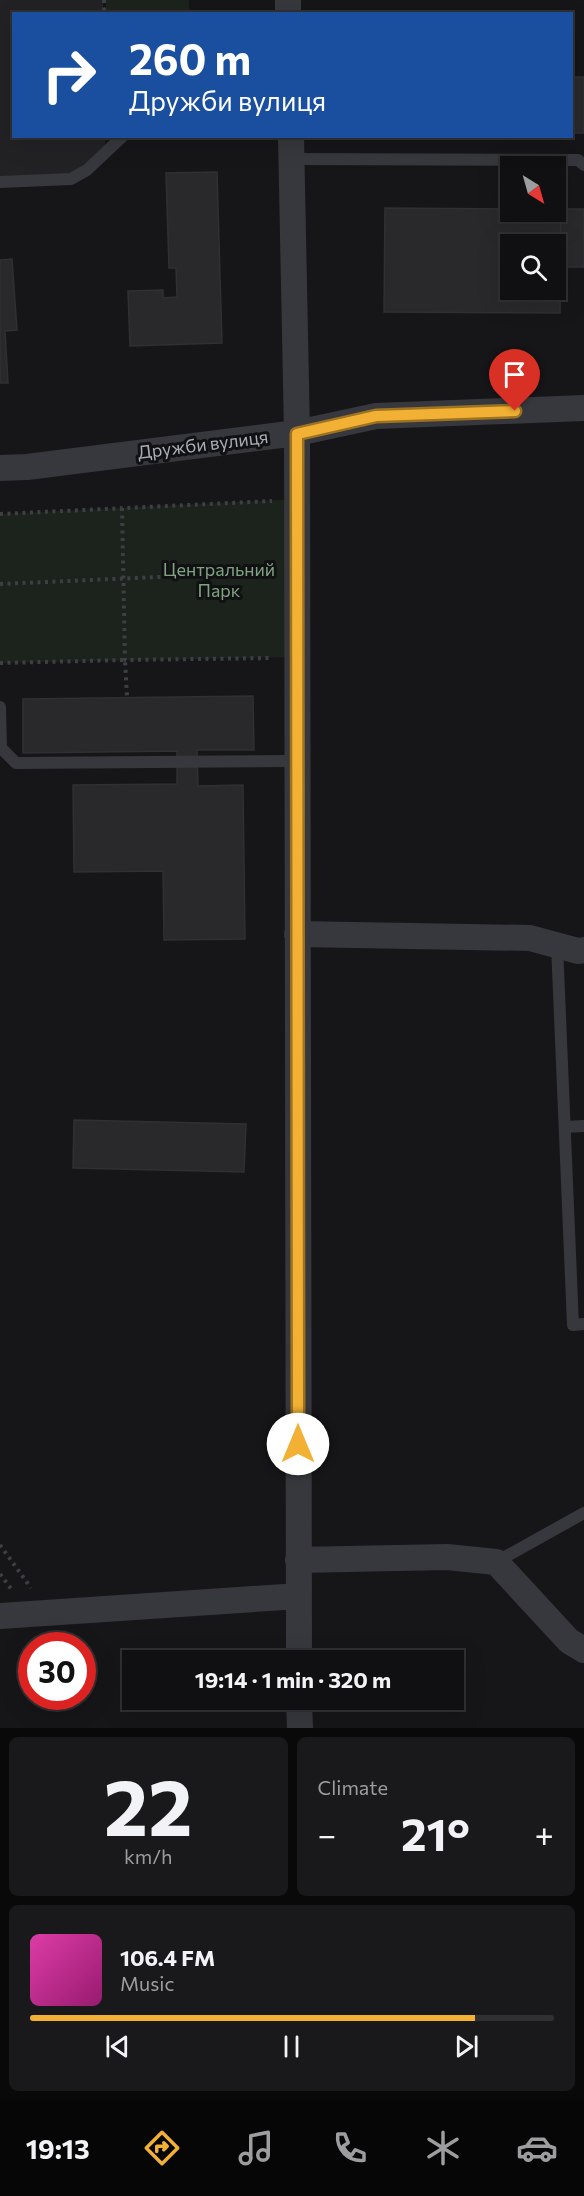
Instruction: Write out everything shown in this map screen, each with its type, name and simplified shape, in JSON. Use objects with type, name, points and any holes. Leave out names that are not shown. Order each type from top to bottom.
[{"type":"street","points":[[291,148],[297,434],[299,1650]]},
{"type":"street","name":"Дружби вулиця","points":[[0,468],[27,467],[297,434],[376,416],[584,408]]},
{"type":"street","points":[[297,934],[530,938],[578,951],[584,950]]},
{"type":"street","points":[[298,1560],[447,1557],[496,1562],[569,1641],[584,1650]]},
{"type":"street","points":[[0,1616],[298,1596]]},
{"type":"street","points":[[299,1710],[300,1728]]},
{"type":"lane","points":[[0,182],[71,179],[87,170],[121,138]]},
{"type":"lane","points":[[291,148],[578,160],[584,165]]},
{"type":"lane","points":[[0,707],[1,748],[16,763],[297,761]]},
{"type":"lane","points":[[557,945],[573,1325],[584,1324]]},
{"type":"lane","points":[[565,1127],[584,1126]]},
{"type":"lane","points":[[496,1562],[584,1513]]},
{"type":"path","points":[[0,514],[297,499]]},
{"type":"path","points":[[122,508],[127,697]]},
{"type":"path","points":[[0,584],[297,571]]},
{"type":"path","points":[[0,663],[297,657]]},
{"type":"path","points":[[0,1545],[49,1613]]},
{"type":"shaded area","points":[[0,0],[103,0],[103,12],[12,12],[12,138],[105,138],[105,153],[71,179],[0,182]]},
{"type":"green space","points":[[106,0],[189,0],[189,12],[106,12]]},
{"type":"green space","name":"Центральний Парк","points":[[297,499],[297,657],[0,663],[0,514]]},
{"type":"building","points":[[573,77],[584,77],[584,133],[573,133]]},
{"type":"building","points":[[217,172],[222,343],[130,346],[128,291],[163,290],[163,298],[177,297],[176,268],[169,268],[166,173]]},
{"type":"building","points":[[385,208],[500,209],[500,222],[561,222],[561,234],[500,234],[500,300],[560,300],[560,313],[384,312]]},
{"type":"building","points":[[566,209],[584,209],[584,267],[566,267],[566,234],[561,234],[561,222],[566,222]]},
{"type":"building","points":[[12,259],[17,330],[5,331],[8,383],[0,383],[0,260]]},
{"type":"building","points":[[253,696],[254,750],[197,750],[198,786],[243,785],[245,939],[164,940],[163,871],[74,872],[73,785],[177,784],[177,751],[23,753],[23,699]]},
{"type":"building","points":[[74,1120],[246,1124],[244,1172],[73,1168]]},
{"type":"route","points":[[298,1444],[297,434],[376,416],[515,411]]}]
